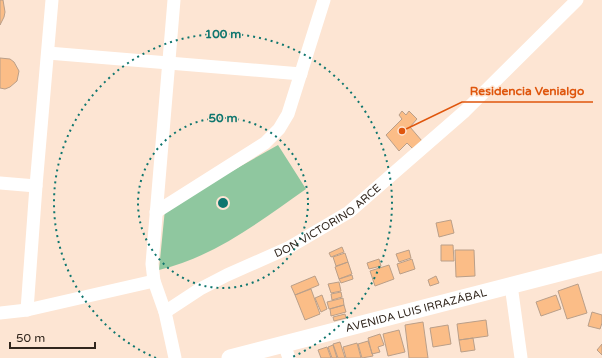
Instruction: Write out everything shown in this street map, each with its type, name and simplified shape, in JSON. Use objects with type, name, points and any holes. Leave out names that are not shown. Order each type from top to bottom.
[{"type":"main road","name":"AVENIDA LUIS IRRAZÁBAL","points":[[230,358],[286,351],[511,285],[602,262]]},
{"type":"street","points":[[26,310],[52,0]]},
{"type":"street","points":[[174,0],[152,264],[154,281],[165,312],[175,358]]},
{"type":"street","points":[[156,212],[265,143],[279,130],[288,114],[324,0]]},
{"type":"street","name":"DON VICTORINO ARCE","points":[[165,312],[200,289],[227,275],[288,248],[349,212],[472,104],[577,0]]},
{"type":"street","points":[[48,53],[301,74]]},
{"type":"street","points":[[0,184],[36,186]]},
{"type":"street","points":[[0,313],[26,310],[154,281]]},
{"type":"street","points":[[511,285],[521,358]]},
{"type":"green space","points":[[278,145],[306,189],[236,237],[218,247],[180,264],[159,270],[165,209]]},
{"type":"building","points":[[0,0],[3,0],[5,12],[0,25]]},
{"type":"building","points":[[0,58],[10,59],[14,62],[19,71],[17,81],[5,89],[0,88]]},
{"type":"building","points":[[402,111],[406,115],[409,111],[417,119],[410,127],[422,141],[413,149],[407,143],[399,151],[386,135],[402,119],[399,115]]},
{"type":"building","points":[[451,220],[454,233],[439,237],[436,223]]},
{"type":"building","points":[[441,245],[453,245],[454,261],[441,261]]},
{"type":"building","points":[[342,247],[344,252],[331,257],[329,253]]},
{"type":"building","points":[[409,250],[411,258],[399,262],[396,254]]},
{"type":"building","points":[[455,250],[474,250],[475,276],[456,277]]},
{"type":"building","points":[[345,253],[348,262],[336,266],[333,257]]},
{"type":"building","points":[[379,259],[381,266],[369,269],[367,263]]},
{"type":"building","points":[[412,259],[415,269],[400,274],[397,264]]},
{"type":"building","points":[[348,262],[352,274],[339,279],[335,267]]},
{"type":"building","points":[[389,265],[394,279],[375,286],[370,271]]},
{"type":"building","points":[[352,275],[353,279],[341,283],[339,279]]},
{"type":"building","points":[[315,276],[319,285],[295,295],[291,286]]},
{"type":"building","points":[[436,276],[439,283],[430,286],[428,280]]},
{"type":"building","points":[[339,282],[341,291],[331,293],[328,284]]},
{"type":"building","points":[[578,284],[587,313],[567,319],[558,291]]},
{"type":"building","points":[[311,289],[320,314],[305,320],[295,295]]},
{"type":"building","points":[[341,292],[342,297],[332,300],[331,294]]},
{"type":"building","points":[[322,295],[327,309],[321,312],[315,298]]},
{"type":"building","points":[[556,295],[561,309],[541,316],[536,302]]},
{"type":"building","points":[[343,298],[344,305],[329,309],[327,302]]},
{"type":"building","points":[[344,305],[346,312],[331,316],[330,309]]},
{"type":"building","points":[[592,312],[602,315],[600,329],[588,326]]},
{"type":"building","points":[[345,314],[346,318],[334,321],[333,317]]},
{"type":"building","points":[[486,320],[488,336],[459,340],[457,324]]},
{"type":"building","points":[[423,322],[428,358],[409,358],[405,325]]},
{"type":"building","points":[[448,325],[451,344],[433,347],[430,328]]},
{"type":"building","points":[[399,330],[405,352],[388,356],[383,334]]},
{"type":"building","points":[[380,334],[384,345],[378,347],[380,352],[372,354],[368,338]]},
{"type":"building","points":[[473,338],[475,350],[461,352],[459,340]]},
{"type":"building","points":[[368,341],[373,356],[362,358],[358,344]]},
{"type":"building","points":[[340,342],[345,358],[338,358],[333,344]]},
{"type":"building","points":[[357,343],[361,358],[346,358],[343,347]]},
{"type":"building","points":[[602,344],[602,355],[597,350]]},
{"type":"building","points":[[333,345],[337,358],[332,358],[328,347]]},
{"type":"building","points":[[327,347],[331,358],[321,358],[318,350]]},
{"type":"place","name":"Residencia Venialgo","points":[[402,131]]}]
